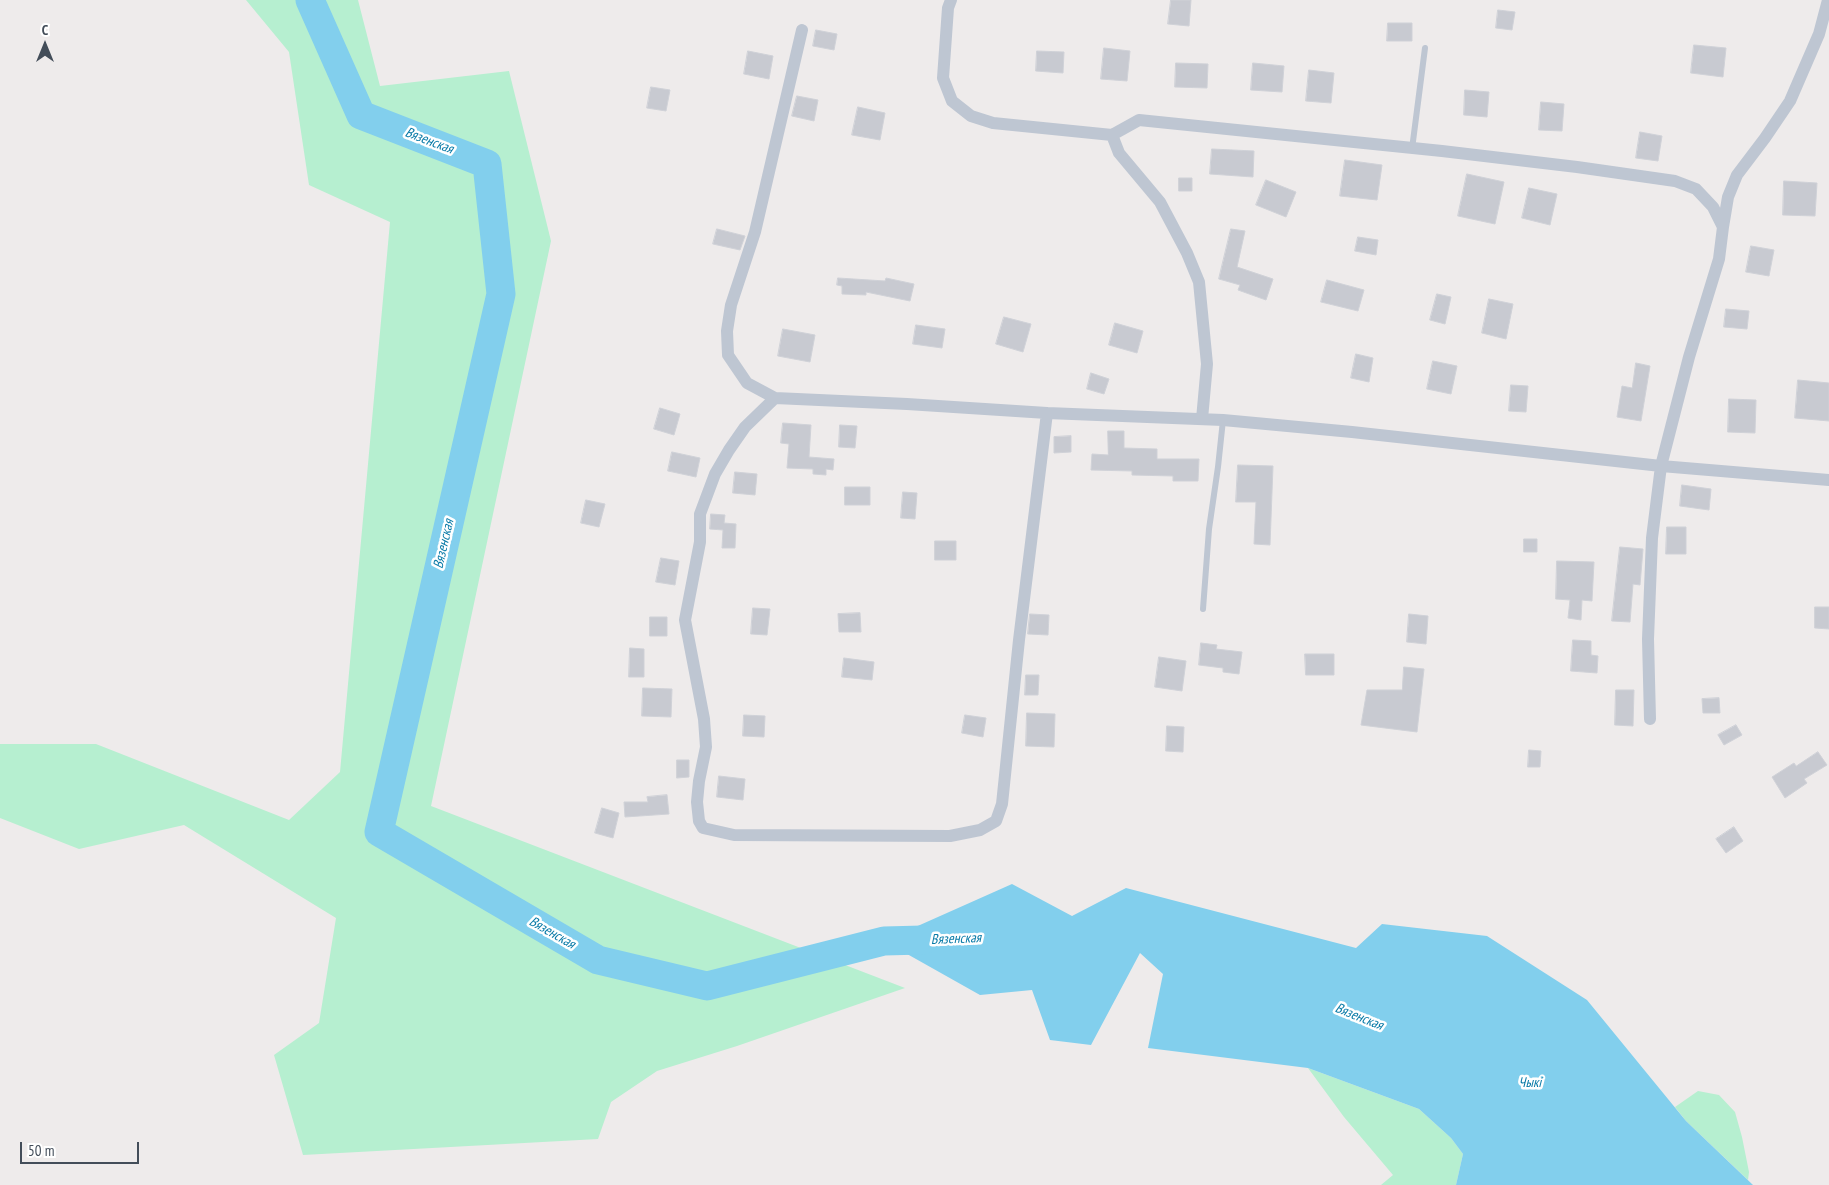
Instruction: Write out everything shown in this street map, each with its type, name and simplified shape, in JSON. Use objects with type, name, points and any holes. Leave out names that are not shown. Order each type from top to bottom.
[{"type":"street","points":[[951,0],[948,8],[943,78],[952,101],[971,116],[993,123],[1112,135],[1139,120],[1412,148],[1577,167],[1675,181],[1696,189],[1713,207],[1723,228]]},
{"type":"street","points":[[1650,719],[1648,639],[1651,547],[1660,466],[1689,356],[1719,259],[1728,197],[1737,175],[1790,101],[1819,34],[1825,1]]},
{"type":"street","points":[[802,30],[755,232],[731,305],[728,332],[728,355],[746,383],[776,398],[1047,413],[1223,420],[1372,434],[1660,466],[1829,480]]},
{"type":"street","points":[[1112,135],[1119,153],[1160,202],[1187,253],[1199,282],[1207,364],[1202,419]]},
{"type":"street","points":[[776,398],[745,426],[716,474],[706,495],[700,514],[700,542],[685,620],[704,719],[706,747],[698,795],[699,821],[703,828],[734,835],[950,836],[980,830],[996,821],[1002,804],[1019,640],[1047,413]]},
{"type":"lane","points":[[1412,148],[1425,48]]},
{"type":"lane","points":[[1203,609],[1209,529],[1223,420]]},
{"type":"green space","points":[[246,0],[358,0],[380,86],[509,71],[551,241],[431,806],[905,988],[737,1046],[657,1071],[611,1102],[598,1139],[303,1155],[274,1055],[319,1023],[336,918],[184,825],[79,849],[0,818],[0,744],[96,744],[289,820],[340,772],[390,222],[309,185],[289,52]]},
{"type":"green space","points":[[1308,1068],[1419,1109],[1451,1138],[1463,1154],[1456,1185],[1381,1185],[1393,1175],[1344,1117]]},
{"type":"green space","points":[[1698,1091],[1719,1095],[1735,1112],[1749,1172],[1748,1180],[1686,1121],[1675,1107]]},
{"type":"water","name":"Чыкі","points":[[1012,884],[1072,916],[1126,888],[1356,948],[1382,924],[1487,936],[1587,1000],[1686,1121],[1753,1185],[1456,1185],[1463,1154],[1451,1138],[1419,1109],[1308,1068],[1148,1048],[1163,974],[1140,953],[1091,1045],[1050,1040],[1032,990],[980,995],[884,941]]},
{"type":"building","points":[[1171,0],[1191,0],[1189,26],[1168,24]]},
{"type":"building","points":[[1498,10],[1515,12],[1512,30],[1496,28]]},
{"type":"building","points":[[1388,23],[1412,23],[1412,41],[1387,41]]},
{"type":"building","points":[[816,30],[837,34],[834,50],[813,46]]},
{"type":"building","points":[[1694,45],[1726,48],[1723,77],[1691,73]]},
{"type":"building","points":[[1104,48],[1130,51],[1127,81],[1101,79]]},
{"type":"building","points":[[748,51],[773,56],[769,79],[744,74]]},
{"type":"building","points":[[1037,51],[1064,52],[1063,73],[1036,71]]},
{"type":"building","points":[[1176,63],[1208,64],[1207,88],[1175,87]]},
{"type":"building","points":[[1253,63],[1284,66],[1282,92],[1251,90]]},
{"type":"building","points":[[1309,70],[1334,73],[1331,103],[1306,101]]},
{"type":"building","points":[[651,87],[670,90],[666,111],[647,108]]},
{"type":"building","points":[[1465,90],[1489,92],[1487,117],[1464,115]]},
{"type":"building","points":[[797,96],[818,100],[814,121],[792,116]]},
{"type":"building","points":[[1541,102],[1564,104],[1562,131],[1539,130]]},
{"type":"building","points":[[858,107],[885,113],[880,140],[852,135]]},
{"type":"building","points":[[1640,132],[1662,136],[1658,161],[1636,158]]},
{"type":"building","points":[[1212,149],[1254,151],[1253,177],[1210,174]]},
{"type":"building","points":[[1345,160],[1382,165],[1377,200],[1340,196]]},
{"type":"building","points":[[1467,174],[1504,182],[1495,224],[1458,216]]},
{"type":"building","points":[[1179,178],[1192,178],[1192,191],[1179,191]]},
{"type":"building","points":[[1266,180],[1296,192],[1286,217],[1256,205]]},
{"type":"building","points":[[1784,181],[1817,183],[1815,216],[1783,215]]},
{"type":"building","points":[[1529,188],[1557,194],[1550,225],[1522,218]]},
{"type":"building","points":[[717,229],[745,236],[740,250],[713,244]]},
{"type":"building","points":[[1231,229],[1245,231],[1237,267],[1273,279],[1266,300],[1238,290],[1240,285],[1219,279]]},
{"type":"building","points":[[1358,237],[1378,240],[1376,255],[1355,251]]},
{"type":"building","points":[[1751,246],[1774,250],[1769,276],[1746,272]]},
{"type":"building","points":[[838,278],[885,281],[886,278],[914,284],[910,301],[866,292],[866,295],[842,294],[842,286],[837,285]]},
{"type":"building","points":[[1327,280],[1364,290],[1358,311],[1321,302]]},
{"type":"building","points":[[1437,294],[1451,297],[1445,324],[1430,320]]},
{"type":"building","points":[[1489,299],[1513,304],[1506,339],[1482,333]]},
{"type":"building","points":[[1726,309],[1749,311],[1747,329],[1724,327]]},
{"type":"building","points":[[1004,317],[1031,324],[1023,352],[996,344]]},
{"type":"building","points":[[1115,323],[1143,331],[1137,353],[1109,345]]},
{"type":"building","points":[[916,325],[945,329],[942,348],[913,344]]},
{"type":"building","points":[[783,329],[815,335],[810,362],[778,356]]},
{"type":"building","points":[[1356,354],[1373,358],[1369,382],[1351,378]]},
{"type":"building","points":[[1433,361],[1457,366],[1451,394],[1427,389]]},
{"type":"building","points":[[1636,363],[1650,366],[1641,421],[1617,417],[1622,386],[1632,388]]},
{"type":"building","points":[[1091,373],[1109,379],[1104,394],[1087,389]]},
{"type":"building","points":[[1798,380],[1829,383],[1829,421],[1795,418]]},
{"type":"building","points":[[1511,385],[1528,386],[1526,412],[1509,411]]},
{"type":"building","points":[[1729,399],[1756,400],[1755,433],[1728,432]]},
{"type":"building","points":[[660,408],[680,414],[674,435],[654,429]]},
{"type":"building","points":[[783,423],[811,425],[809,457],[834,459],[833,470],[826,469],[826,475],[813,474],[813,469],[787,468],[789,444],[781,443]]},
{"type":"building","points":[[840,425],[857,426],[855,448],[839,447]]},
{"type":"building","points":[[1108,431],[1124,431],[1124,448],[1157,449],[1157,459],[1199,459],[1198,481],[1173,481],[1173,476],[1132,475],[1132,471],[1091,470],[1092,454],[1108,455]]},
{"type":"building","points":[[1071,436],[1071,452],[1054,453],[1054,437]]},
{"type":"building","points":[[672,452],[700,458],[696,477],[668,471]]},
{"type":"building","points":[[1238,465],[1273,466],[1270,545],[1254,544],[1256,502],[1236,502]]},
{"type":"building","points":[[735,472],[757,474],[755,495],[733,493]]},
{"type":"building","points":[[1682,485],[1711,489],[1709,510],[1680,506]]},
{"type":"building","points":[[845,487],[870,487],[870,505],[845,505]]},
{"type":"building","points":[[903,492],[917,493],[915,519],[901,518]]},
{"type":"building","points":[[586,500],[605,504],[599,527],[581,523]]},
{"type":"building","points":[[711,514],[725,515],[724,523],[736,524],[735,548],[722,548],[723,530],[710,529]]},
{"type":"building","points":[[1667,527],[1686,527],[1686,554],[1666,554]]},
{"type":"building","points":[[1524,539],[1537,539],[1537,552],[1524,552]]},
{"type":"building","points":[[935,541],[956,541],[956,560],[935,560]]},
{"type":"building","points":[[1620,547],[1643,549],[1640,585],[1633,584],[1630,622],[1612,621]]},
{"type":"building","points":[[661,558],[679,561],[675,585],[656,582]]},
{"type":"building","points":[[1557,561],[1594,562],[1592,601],[1582,600],[1581,620],[1568,618],[1570,600],[1556,599]]},
{"type":"building","points":[[1815,607],[1829,607],[1829,629],[1815,628]]},
{"type":"building","points":[[753,608],[770,609],[767,635],[751,634]]},
{"type":"building","points":[[860,613],[861,632],[839,632],[838,614]]},
{"type":"building","points":[[1030,614],[1049,615],[1048,635],[1028,634]]},
{"type":"building","points":[[1409,614],[1428,616],[1426,644],[1407,642]]},
{"type":"building","points":[[650,617],[667,617],[667,636],[650,636]]},
{"type":"building","points":[[1573,640],[1591,641],[1591,655],[1598,656],[1597,673],[1571,671]]},
{"type":"building","points":[[1201,643],[1217,645],[1216,649],[1242,652],[1239,674],[1223,672],[1223,668],[1199,665]]},
{"type":"building","points":[[630,648],[644,649],[644,677],[629,677]]},
{"type":"building","points":[[1305,654],[1334,654],[1334,675],[1306,675]]},
{"type":"building","points":[[1159,657],[1186,661],[1182,691],[1155,687]]},
{"type":"building","points":[[844,658],[874,662],[872,680],[842,677]]},
{"type":"building","points":[[1404,667],[1424,669],[1417,732],[1361,725],[1367,690],[1402,690]]},
{"type":"building","points":[[1026,675],[1039,675],[1038,695],[1025,695]]},
{"type":"building","points":[[643,688],[672,689],[671,717],[642,716]]},
{"type":"building","points":[[1616,690],[1634,690],[1633,726],[1615,725]]},
{"type":"building","points":[[1719,698],[1720,713],[1703,713],[1702,699]]},
{"type":"building","points":[[1027,713],[1055,714],[1054,747],[1026,746]]},
{"type":"building","points":[[744,715],[765,716],[764,737],[743,736]]},
{"type":"building","points":[[965,715],[986,718],[983,737],[962,733]]},
{"type":"building","points":[[1736,725],[1742,735],[1724,745],[1718,735]]},
{"type":"building","points":[[1167,726],[1184,727],[1183,752],[1166,751]]},
{"type":"building","points":[[1529,750],[1541,751],[1540,767],[1528,767]]},
{"type":"building","points":[[1818,752],[1827,765],[1804,779],[1807,783],[1785,798],[1772,777],[1794,763],[1796,766]]},
{"type":"building","points":[[677,760],[689,760],[689,777],[677,778]]},
{"type":"building","points":[[719,776],[745,779],[743,800],[717,797]]},
{"type":"building","points":[[667,795],[669,814],[625,817],[624,802],[648,802],[647,797]]},
{"type":"building","points":[[602,808],[619,813],[613,838],[595,833]]},
{"type":"building","points":[[1734,827],[1743,841],[1726,853],[1716,839]]},
{"type":"waterway","name":"Вязенская","points":[[310,0],[361,115],[487,164],[501,294],[379,832],[598,960],[707,986],[884,941],[923,940]]}]
